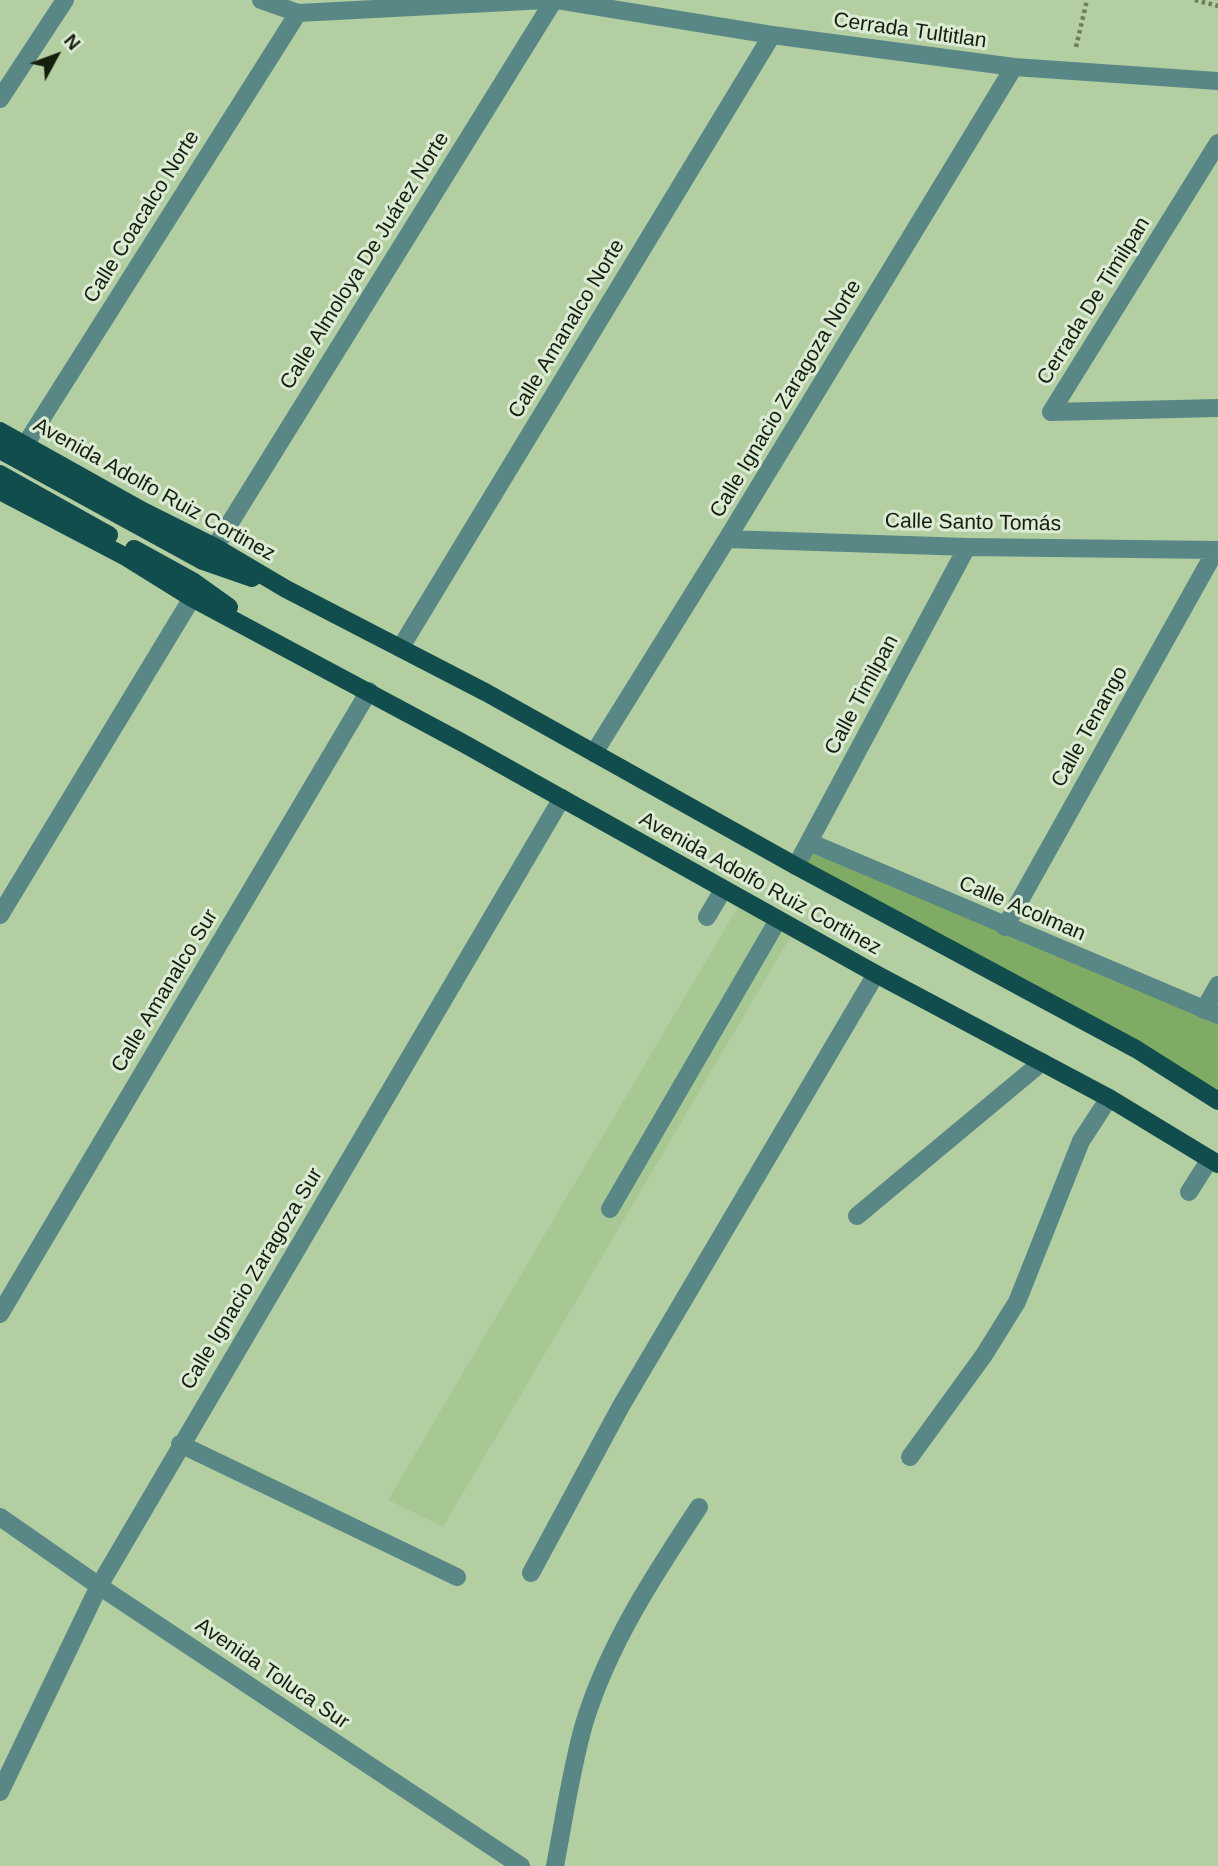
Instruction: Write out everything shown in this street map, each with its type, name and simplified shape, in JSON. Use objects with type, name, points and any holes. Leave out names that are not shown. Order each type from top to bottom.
[{"type":"main road","name":"Avenida Adolfo Ruiz Cortinez","points":[[0,430],[143,511],[209,554]]},
{"type":"main road","name":"Avenida Adolfo Ruiz Cortinez","points":[[0,450],[401,647],[796,866],[1136,1049],[1218,1101]]},
{"type":"main road","name":"Avenida Adolfo Ruiz Cortinez","points":[[0,488],[193,590],[280,644],[876,974],[1109,1098],[1214,1161]]},
{"type":"street","points":[[0,99],[65,0]]},
{"type":"street","points":[[261,0],[298,13],[546,0]]},
{"type":"street","name":"Cerrada Tultitlan","points":[[556,0],[772,35],[1014,67],[1218,81]]},
{"type":"street","name":"Calle Almoloya De Juárez Norte","points":[[209,554],[556,0]]},
{"type":"street","name":"Calle Coacalco Norte","points":[[25,445],[298,13]]},
{"type":"street","name":"Calle Amanalco Norte","points":[[401,647],[772,35]]},
{"type":"street","name":"Calle Ignacio Zaragoza Norte","points":[[594,753],[1014,67]]},
{"type":"street","name":"Cerrada De Timilpan","points":[[1218,144],[1051,412],[1218,408]]},
{"type":"street","name":"Calle Santo Tomás","points":[[727,539],[967,547],[1217,550]]},
{"type":"street","name":"Calle Timilpan","points":[[796,866],[967,547]]},
{"type":"street","name":"Calle Tenango","points":[[1005,927],[1217,550]]},
{"type":"street","points":[[0,915],[193,590]]},
{"type":"street","name":"Calle Amanalco Sur","points":[[0,1314],[369,691]]},
{"type":"street","name":"Calle Ignacio Zaragoza Sur","points":[[0,1792],[4,1773],[99,1586],[180,1444],[562,799]]},
{"type":"street","name":"Calle Acolman","points":[[809,842],[1211,1012]]},
{"type":"street","points":[[707,917],[723,890]]},
{"type":"street","points":[[610,1209],[778,920]]},
{"type":"street","points":[[531,1573],[621,1406],[876,974]]},
{"type":"street","points":[[1211,1012],[1218,985]]},
{"type":"street","points":[[857,1216],[1042,1062]]},
{"type":"street","points":[[910,1457],[984,1355],[1017,1302],[1081,1141],[1109,1098]]},
{"type":"street","points":[[1189,1192],[1214,1161]]},
{"type":"street","points":[[180,1444],[457,1577]]},
{"type":"street","points":[[555,1866],[584,1724],[608,1661],[642,1592],[699,1507]]},
{"type":"street","name":"Avenida Toluca Sur","points":[[0,1517],[99,1586],[520,1866]]},
{"type":"path","points":[[1070,71],[1087,0]]},
{"type":"path","points":[[1195,0],[1218,6]]},
{"type":"shaded area","points":[[809,842],[1218,1015],[1218,1101],[796,866]]},
{"type":"shaded area","points":[[742,900],[795,929],[443,1527],[388,1500]]}]
